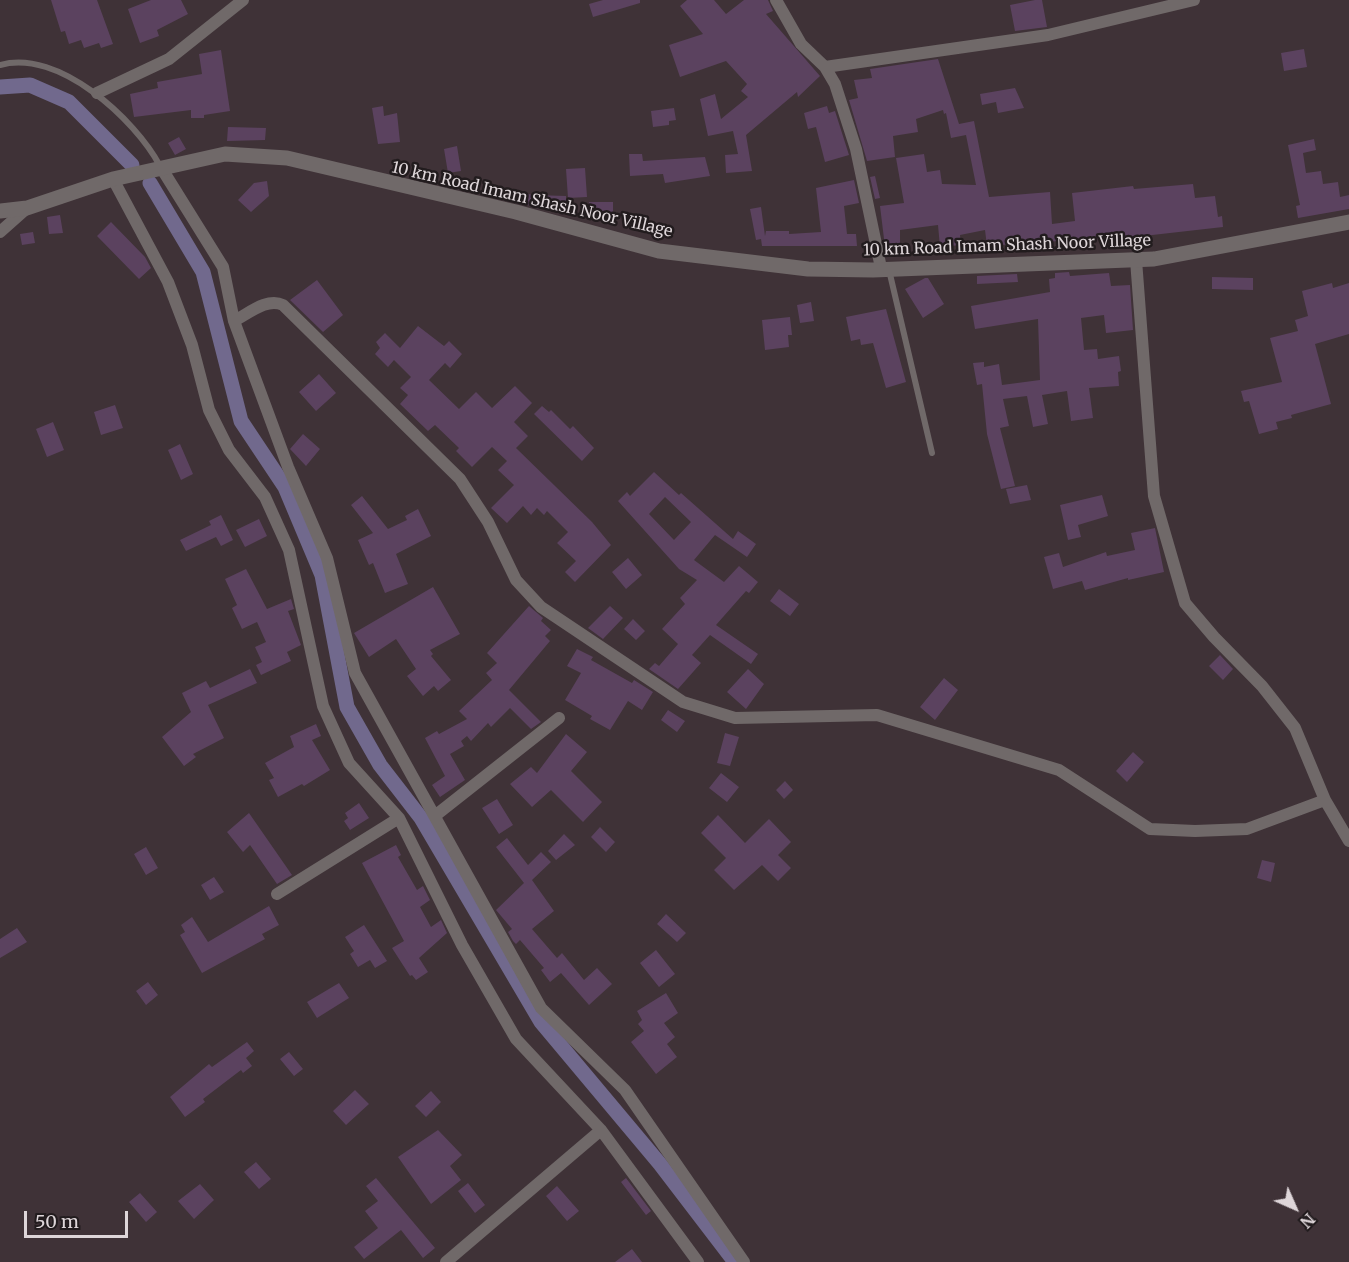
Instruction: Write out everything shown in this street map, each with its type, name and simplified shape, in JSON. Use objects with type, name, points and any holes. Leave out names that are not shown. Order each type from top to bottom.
[{"type":"street","points":[[97,93],[169,59],[243,0]]},
{"type":"street","points":[[776,0],[801,44],[825,67],[835,84],[856,149],[885,269]]},
{"type":"street","points":[[825,67],[1048,35],[1194,0]]},
{"type":"street","name":"10 km Road Imam Shash Noor Village","points":[[0,211],[27,208],[113,179],[225,154],[287,158],[516,212],[659,251],[808,269],[885,269],[1154,259],[1349,222]]},
{"type":"street","points":[[162,169],[223,267],[234,321],[288,467],[327,558],[355,674],[436,815],[541,1008],[625,1090],[744,1262]]},
{"type":"street","points":[[113,179],[168,282],[192,345],[208,410],[229,450],[265,497],[289,550],[323,706],[349,763],[399,818],[462,945],[516,1039],[601,1130],[698,1262]]},
{"type":"street","points":[[0,232],[27,208]]},
{"type":"street","points":[[1136,260],[1154,496],[1185,603],[1214,637],[1262,686],[1295,728],[1325,800],[1349,841]]},
{"type":"street","points":[[234,321],[268,303],[276,301],[283,305],[460,479],[488,522],[516,580],[541,607],[683,702],[735,718],[877,715],[1059,770],[1150,829],[1194,831],[1247,829],[1325,800]]},
{"type":"street","points":[[436,815],[560,718]]},
{"type":"street","points":[[277,894],[399,818]]},
{"type":"street","points":[[446,1262],[601,1130]]},
{"type":"lane","points":[[0,65],[13,61],[63,73],[97,93],[150,147],[162,169]]},
{"type":"lane","points":[[885,269],[932,453]]},
{"type":"building","points":[[51,0],[97,0],[113,44],[101,48],[99,43],[84,48],[81,40],[69,44],[65,31],[61,32]]},
{"type":"building","points":[[151,0],[181,0],[188,14],[157,30],[159,36],[140,43],[128,9]]},
{"type":"building","points":[[603,0],[640,0],[640,3],[593,17],[589,4]]},
{"type":"building","points":[[687,0],[714,0],[726,14],[744,0],[768,0],[773,11],[766,14],[820,76],[798,97],[797,92],[746,135],[752,171],[726,173],[725,155],[738,154],[733,131],[708,136],[700,99],[715,94],[721,119],[748,97],[741,91],[747,84],[726,61],[680,77],[669,45],[703,34],[680,6]]},
{"type":"building","points":[[1042,0],[1047,27],[1015,31],[1010,5]]},
{"type":"building","points":[[1304,49],[1307,67],[1284,71],[1281,53]]},
{"type":"building","points":[[221,50],[230,111],[204,115],[204,118],[191,118],[191,110],[134,117],[130,94],[158,88],[157,82],[202,74],[199,54]]},
{"type":"building","points":[[938,59],[959,124],[974,121],[989,197],[1050,192],[1052,224],[1075,221],[1072,193],[1133,186],[1134,189],[1193,184],[1195,198],[1215,196],[1218,217],[1222,216],[1223,227],[1117,239],[1117,237],[987,246],[985,230],[960,235],[961,245],[940,247],[938,225],[900,230],[900,247],[885,247],[880,206],[904,203],[896,158],[924,154],[927,172],[940,170],[942,184],[976,185],[966,135],[951,138],[946,113],[944,114],[943,110],[916,119],[918,132],[893,136],[895,157],[867,161],[849,100],[858,98],[854,80],[872,78],[870,69]]},
{"type":"building","points":[[1015,88],[1024,108],[998,113],[996,102],[982,105],[980,94]]},
{"type":"building","points":[[383,106],[384,116],[397,113],[400,142],[378,144],[372,108]]},
{"type":"building","points":[[827,106],[829,113],[835,111],[849,155],[825,162],[816,127],[808,129],[804,113]]},
{"type":"building","points":[[674,108],[676,120],[669,121],[669,125],[653,127],[651,111]]},
{"type":"building","points":[[228,127],[266,128],[265,140],[227,141]]},
{"type":"building","points":[[179,137],[186,149],[175,155],[168,143]]},
{"type":"building","points":[[1314,139],[1316,150],[1303,153],[1306,173],[1321,171],[1323,184],[1338,182],[1340,197],[1349,195],[1349,209],[1298,218],[1296,206],[1300,205],[1288,145]]},
{"type":"building","points":[[457,146],[461,171],[448,173],[444,149]]},
{"type":"building","points":[[629,154],[642,154],[643,161],[705,157],[710,176],[665,183],[663,174],[630,176]]},
{"type":"building","points":[[585,168],[587,197],[568,198],[566,169]]},
{"type":"building","points":[[875,176],[880,198],[875,199],[870,177]]},
{"type":"building","points":[[854,180],[859,203],[844,206],[847,234],[856,234],[857,246],[762,246],[761,239],[756,240],[750,209],[761,207],[765,236],[766,231],[789,231],[789,234],[821,232],[816,188]]},
{"type":"building","points":[[267,181],[269,196],[251,212],[238,200],[254,183]]},
{"type":"building","points":[[502,188],[533,195],[566,196],[566,209],[539,208],[500,198]]},
{"type":"building","points":[[589,202],[613,202],[613,218],[589,218]]},
{"type":"building","points":[[60,215],[63,233],[49,234],[47,217]]},
{"type":"building","points":[[111,222],[145,257],[151,268],[139,279],[97,236]]},
{"type":"building","points":[[33,232],[35,243],[22,245],[20,234]]},
{"type":"building","points":[[1069,272],[1070,276],[1109,273],[1111,286],[1130,285],[1133,330],[1106,333],[1104,315],[1081,318],[1084,350],[1097,349],[1098,359],[1119,356],[1121,371],[1118,372],[1119,386],[1089,388],[1093,418],[1071,421],[1067,391],[1042,395],[1048,424],[1033,427],[1027,396],[1003,399],[1009,426],[1000,428],[1015,486],[1001,489],[987,434],[982,384],[977,385],[973,363],[984,362],[984,367],[999,364],[1002,385],[1040,380],[1038,319],[975,329],[971,306],[1050,292],[1049,279],[1055,278],[1055,273]]},
{"type":"building","points":[[1017,274],[1018,282],[977,284],[977,276]]},
{"type":"building","points":[[1212,277],[1253,278],[1253,290],[1212,289]]},
{"type":"building","points":[[928,278],[944,304],[923,318],[905,289]]},
{"type":"building","points":[[317,280],[343,315],[323,332],[290,300]]},
{"type":"building","points":[[1332,283],[1333,288],[1349,283],[1349,334],[1315,344],[1331,404],[1291,415],[1292,418],[1276,422],[1278,429],[1259,434],[1249,401],[1244,402],[1241,391],[1282,382],[1270,338],[1298,331],[1295,320],[1308,316],[1302,291]]},
{"type":"building","points":[[811,302],[814,321],[800,323],[797,305]]},
{"type":"building","points":[[886,309],[906,382],[886,388],[873,343],[861,345],[860,339],[851,341],[846,317]]},
{"type":"building","points":[[790,317],[792,335],[788,335],[789,347],[765,350],[762,320]]},
{"type":"building","points":[[418,326],[444,346],[449,341],[462,354],[450,368],[445,363],[429,380],[459,409],[476,392],[492,408],[515,386],[532,403],[514,422],[528,436],[516,448],[592,522],[611,545],[575,582],[565,572],[576,561],[557,543],[568,532],[547,511],[544,515],[537,508],[531,515],[523,506],[507,523],[491,508],[514,485],[498,470],[507,461],[492,447],[472,467],[456,451],[459,448],[435,425],[428,431],[400,404],[408,395],[400,388],[411,377],[394,360],[388,367],[375,354],[380,348],[376,342],[385,333],[400,348]]},
{"type":"building","points":[[319,374],[336,393],[316,411],[299,392]]},
{"type":"building","points":[[115,405],[123,428],[101,435],[94,412]]},
{"type":"building","points":[[542,406],[549,412],[551,410],[570,429],[573,426],[594,448],[582,461],[534,414]]},
{"type":"building","points":[[53,422],[64,450],[47,457],[36,429]]},
{"type":"building","points":[[303,434],[320,449],[306,466],[290,449]]},
{"type":"building","points":[[180,444],[193,474],[181,480],[168,450]]},
{"type":"building","points":[[654,472],[733,539],[738,531],[756,544],[747,557],[715,535],[694,560],[724,582],[739,566],[758,582],[749,593],[746,591],[716,625],[758,654],[751,664],[710,635],[692,655],[701,663],[678,689],[649,669],[655,663],[659,666],[678,644],[662,629],[685,604],[680,598],[697,580],[679,569],[618,501],[627,492],[630,496]],"holes":[[[665,497],[691,522],[674,540],[649,514]]]},
{"type":"building","points":[[1027,485],[1031,500],[1010,504],[1006,489]]},
{"type":"building","points":[[1102,495],[1108,516],[1078,525],[1081,537],[1068,540],[1060,505]]},
{"type":"building","points":[[362,496],[388,529],[407,520],[405,516],[418,509],[431,536],[396,554],[408,584],[385,593],[373,563],[369,565],[358,540],[373,533],[351,505]]},
{"type":"building","points":[[221,515],[233,540],[221,546],[216,537],[186,551],[180,540],[211,525],[209,521]]},
{"type":"building","points":[[259,519],[267,536],[245,547],[236,530]]},
{"type":"building","points":[[1155,528],[1164,572],[1128,580],[1128,578],[1085,590],[1082,581],[1053,589],[1044,557],[1059,553],[1063,567],[1106,552],[1107,556],[1135,550],[1131,533]]},
{"type":"building","points":[[628,558],[642,575],[626,589],[612,572]]},
{"type":"building","points":[[246,569],[267,609],[291,599],[294,609],[288,611],[301,645],[287,652],[291,661],[261,675],[256,665],[262,662],[255,647],[266,642],[257,622],[242,629],[232,608],[237,605],[225,579]]},
{"type":"building","points":[[433,587],[460,634],[430,650],[433,654],[431,656],[451,680],[438,691],[434,686],[423,696],[407,676],[416,669],[396,639],[369,657],[354,633]]},
{"type":"building","points":[[779,589],[799,604],[790,616],[770,601]]},
{"type":"building","points":[[529,606],[543,618],[541,621],[551,630],[545,636],[550,641],[509,690],[541,722],[531,729],[510,708],[491,727],[488,723],[471,741],[467,736],[461,741],[464,746],[450,754],[465,780],[440,797],[432,785],[445,776],[425,738],[437,731],[439,734],[467,719],[459,711],[492,680],[486,673],[497,663],[487,653]]},
{"type":"building","points":[[610,606],[623,618],[603,639],[588,628]]},
{"type":"building","points":[[633,619],[645,631],[636,640],[624,629]]},
{"type":"building","points":[[577,649],[593,657],[591,660],[632,683],[634,680],[653,692],[642,710],[628,701],[610,730],[590,719],[592,716],[565,700],[581,673],[567,666]]},
{"type":"building","points":[[1220,655],[1233,669],[1223,680],[1209,666]]},
{"type":"building","points":[[250,669],[257,683],[208,705],[224,738],[193,754],[196,757],[184,766],[162,737],[191,712],[182,693],[206,681],[210,688]]},
{"type":"building","points":[[748,669],[764,684],[746,709],[727,692]]},
{"type":"building","points":[[944,678],[958,690],[935,720],[920,707]]},
{"type":"building","points":[[668,710],[685,721],[677,732],[661,720]]},
{"type":"building","points":[[316,724],[321,736],[312,740],[330,770],[304,786],[302,784],[278,797],[269,780],[274,778],[265,763],[294,747],[290,736]]},
{"type":"building","points":[[725,733],[739,737],[730,766],[717,763]]},
{"type":"building","points":[[566,734],[587,752],[571,771],[602,802],[583,822],[551,790],[532,807],[510,784],[531,767],[537,773]]},
{"type":"building","points":[[1133,752],[1144,762],[1127,782],[1116,771]]},
{"type":"building","points":[[721,773],[739,787],[727,802],[709,788]]},
{"type":"building","points":[[785,781],[793,790],[784,799],[776,790]]},
{"type":"building","points":[[497,799],[513,825],[499,834],[482,808]]},
{"type":"building","points":[[359,803],[369,818],[350,830],[344,821],[348,818],[345,813]]},
{"type":"building","points":[[249,813],[292,875],[277,884],[250,845],[243,852],[227,832]]},
{"type":"building","points":[[718,815],[745,843],[769,819],[791,842],[778,855],[791,868],[778,881],[762,865],[734,890],[714,870],[726,858],[701,833]]},
{"type":"building","points":[[600,827],[615,842],[606,852],[591,837]]},
{"type":"building","points":[[564,834],[575,845],[556,860],[548,851]]},
{"type":"building","points":[[507,838],[528,865],[541,852],[551,862],[532,880],[554,911],[532,929],[557,958],[562,953],[584,980],[597,968],[612,984],[589,1005],[561,973],[550,982],[541,970],[544,968],[520,940],[516,944],[513,941],[508,932],[512,929],[496,910],[524,883],[496,847]]},
{"type":"building","points":[[396,845],[401,855],[398,857],[417,890],[423,886],[430,900],[420,907],[431,927],[441,920],[447,933],[419,958],[428,972],[416,980],[412,975],[410,976],[392,948],[404,941],[362,863]]},
{"type":"building","points":[[146,847],[158,868],[146,875],[134,854]]},
{"type":"building","points":[[1262,860],[1275,863],[1271,882],[1257,878]]},
{"type":"building","points":[[214,877],[224,892],[210,900],[201,885]]},
{"type":"building","points":[[269,906],[279,925],[262,934],[265,939],[202,973],[180,935],[185,932],[181,925],[192,917],[208,942]]},
{"type":"building","points":[[666,914],[686,933],[677,942],[657,924]]},
{"type":"building","points":[[364,925],[387,961],[375,968],[370,960],[358,967],[350,954],[354,951],[345,937]]},
{"type":"building","points":[[17,928],[27,942],[0,958],[0,939]]},
{"type":"building","points":[[656,950],[675,974],[659,987],[640,963]]},
{"type":"building","points":[[148,982],[158,995],[146,1005],[136,991]]},
{"type":"building","points":[[339,983],[349,998],[317,1018],[307,1002]]},
{"type":"building","points":[[666,993],[678,1013],[664,1023],[675,1037],[667,1044],[677,1057],[656,1074],[631,1042],[644,1031],[638,1024],[642,1020],[637,1011]]},
{"type":"building","points":[[247,1042],[254,1051],[246,1058],[252,1066],[243,1073],[241,1070],[203,1099],[205,1102],[185,1117],[170,1097],[209,1064],[212,1067]]},
{"type":"building","points":[[289,1052],[303,1069],[294,1076],[280,1059]]},
{"type":"building","points":[[355,1090],[369,1104],[346,1125],[333,1111]]},
{"type":"building","points":[[431,1091],[441,1102],[426,1117],[415,1106]]},
{"type":"building","points":[[438,1130],[462,1155],[450,1166],[461,1180],[431,1204],[398,1157]]},
{"type":"building","points":[[256,1162],[271,1179],[259,1189],[244,1172]]},
{"type":"building","points":[[376,1178],[435,1248],[423,1258],[401,1230],[364,1259],[354,1247],[378,1228],[365,1211],[378,1201],[366,1186]]},
{"type":"building","points":[[626,1178],[651,1211],[646,1215],[621,1182]]},
{"type":"building","points":[[468,1183],[485,1205],[475,1213],[458,1191]]},
{"type":"building","points":[[200,1184],[214,1200],[194,1219],[178,1201]]},
{"type":"building","points":[[557,1186],[579,1211],[567,1221],[546,1196]]},
{"type":"building","points":[[140,1193],[157,1212],[146,1222],[129,1202]]},
{"type":"building","points":[[632,1249],[642,1262],[615,1262]]},
{"type":"waterway","points":[[0,87],[30,85],[69,102],[132,165]]},
{"type":"waterway","points":[[150,183],[203,272],[241,421],[285,487],[322,575],[347,707],[380,765],[421,818],[541,1022],[660,1164],[735,1262]]}]
